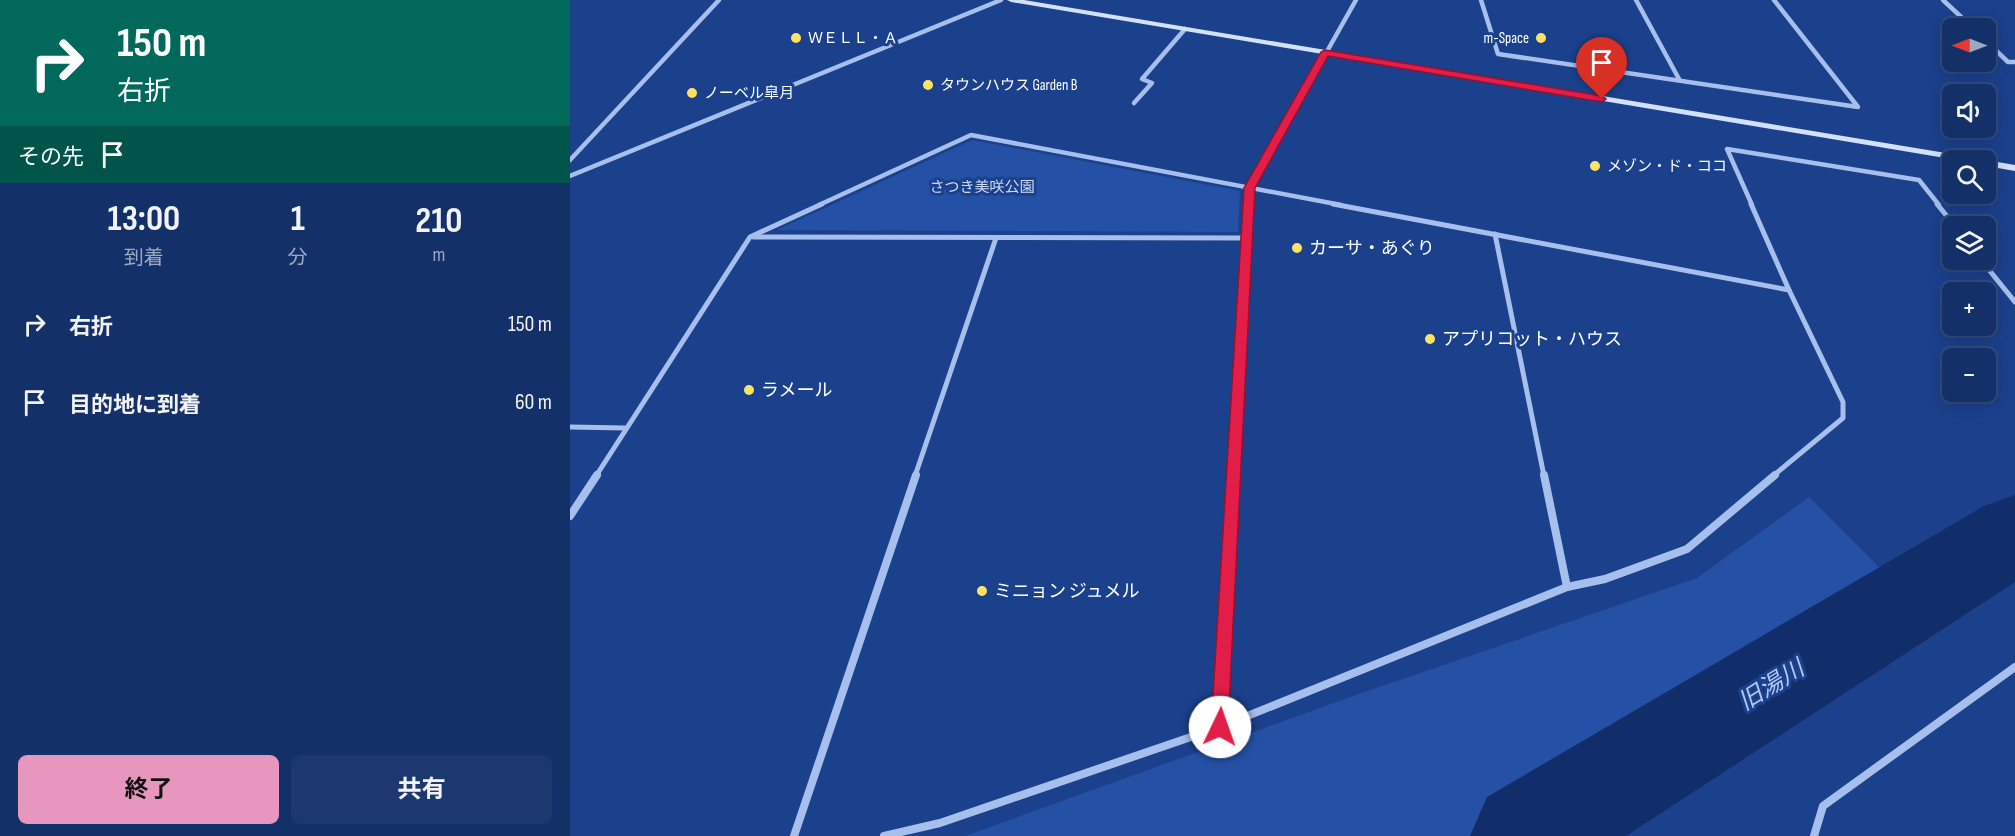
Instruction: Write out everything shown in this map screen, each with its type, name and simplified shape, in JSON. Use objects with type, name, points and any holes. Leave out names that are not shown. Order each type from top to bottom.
[{"type":"street","points":[[571,157],[719,0]]},
{"type":"street","points":[[570,176],[1001,0]]},
{"type":"street","points":[[1011,0],[1942,155]]},
{"type":"street","points":[[1220,727],[1250,188],[1356,0]]},
{"type":"street","points":[[1481,0],[1498,54],[1858,106],[1774,0]]},
{"type":"street","points":[[1636,0],[1678,79]]},
{"type":"street","points":[[1943,0],[1962,18]]},
{"type":"street","points":[[1134,103],[1152,83],[1142,79],[1185,29]]},
{"type":"street","points":[[1996,51],[2008,62],[2015,62]]},
{"type":"street","points":[[570,516],[750,237],[971,135],[1789,290]]},
{"type":"street","points":[[884,836],[940,823],[1220,727],[1567,587],[1605,579],[1687,549],[1843,418],[1843,402],[1789,290],[1727,149],[1919,180],[1947,216]]},
{"type":"street","points":[[1996,165],[2015,168]]},
{"type":"street","points":[[1495,234],[1567,587]]},
{"type":"street","points":[[750,237],[1248,238]]},
{"type":"street","points":[[794,836],[996,238]]},
{"type":"street","points":[[1989,270],[2015,302]]},
{"type":"street","points":[[570,427],[625,428]]},
{"type":"street","points":[[1815,836],[1823,806],[2015,667]]},
{"type":"green space","name":"さつき美咲公園","points":[[972,140],[1240,191],[1238,232],[777,230]]},
{"type":"green space","points":[[1809,497],[1902,590],[1542,808],[1489,836],[965,836],[1353,696],[1697,578]]},
{"type":"waterway","name":"旧湯川","points":[[1526,836],[2015,534]]},
{"type":"place","name":"ＷＥＬＬ・Ａ","points":[[796,38]]},
{"type":"place","name":"m-Space","points":[[1541,38]]},
{"type":"place","name":"タウンハウス Garden B","points":[[928,85]]},
{"type":"place","name":"ノーベル皐月","points":[[692,93]]},
{"type":"place","name":"メゾン・ド・ココ","points":[[1595,166]]},
{"type":"place","name":"カーサ・あぐり","points":[[1297,248]]},
{"type":"place","name":"アプリコット・ハウス","points":[[1430,339]]},
{"type":"place","name":"ラメール","points":[[749,390]]},
{"type":"place","name":"ミニョン ジュメル","points":[[982,591]]},
{"type":"route","points":[[1220,727],[1250,188],[1325,52],[1602,99]]}]
